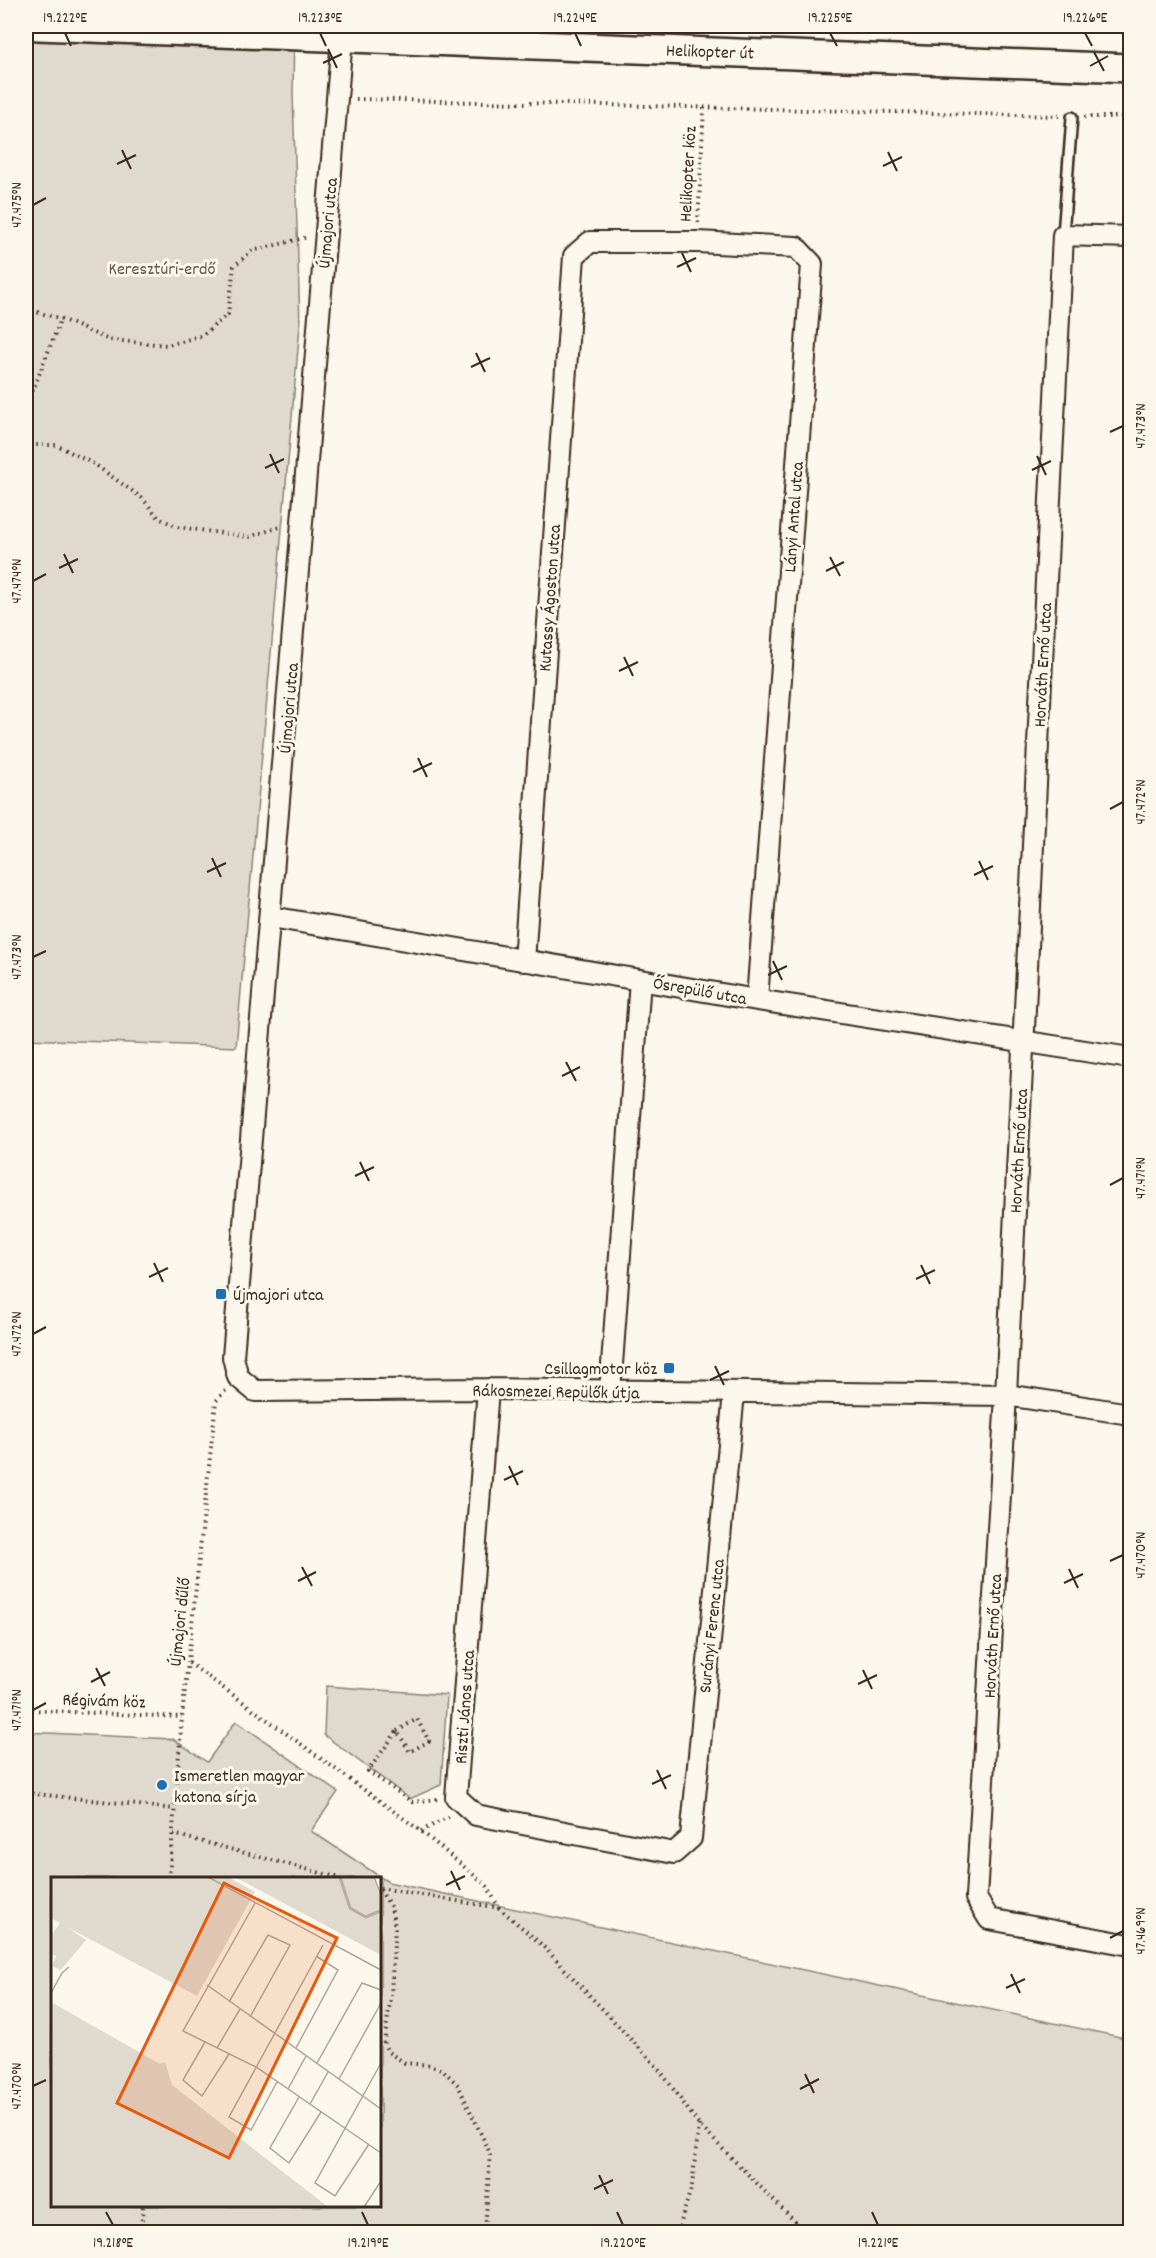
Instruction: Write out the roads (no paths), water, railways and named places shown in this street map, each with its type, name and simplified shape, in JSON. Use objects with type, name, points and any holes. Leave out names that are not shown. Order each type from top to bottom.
[{"type":"street","name":"Helikopter út","points":[[38,26],[1131,68]]},
{"type":"street","name":"Újmajori utca","points":[[238,1377],[233,1357],[342,38]]},
{"type":"street","points":[[1063,234],[1131,237]]},
{"type":"street","name":"Horváth Ernő utca","points":[[1063,234],[1006,1395],[976,1898],[989,1919],[1131,1945]]},
{"type":"street","name":"Lányi Antal utca","points":[[590,242],[697,242],[796,247],[812,264],[757,1000]]},
{"type":"street","name":"Kutassy Ágoston utca","points":[[524,961],[574,256],[590,242]]},
{"type":"street","name":"Ősrepülő utca","points":[[271,917],[757,1000],[1131,1058]]},
{"type":"street","points":[[610,1392],[640,980]]},
{"type":"street","name":"Rákosmezei Repülők útja","points":[[238,1377],[255,1391],[489,1389],[1006,1395],[1131,1414]]},
{"type":"street","name":"Riszti János utca","points":[[489,1389],[456,1797],[476,1815],[674,1853]]},
{"type":"street","name":"Surányi Ferenc utca","points":[[674,1853],[691,1838],[734,1393]]},
{"type":"lane","points":[[1063,234],[1072,117]]},
{"type":"place","name":"Újmajori utca","points":[[221,1294]]},
{"type":"place","name":"Csillagmotor köz","points":[[669,1368]]},
{"type":"place","name":"Ismeretlen magyar katona sírja","points":[[162,1785]]},
{"type":"park label","name":"Keresztúri-erdő","points":[[162,268]]}]
